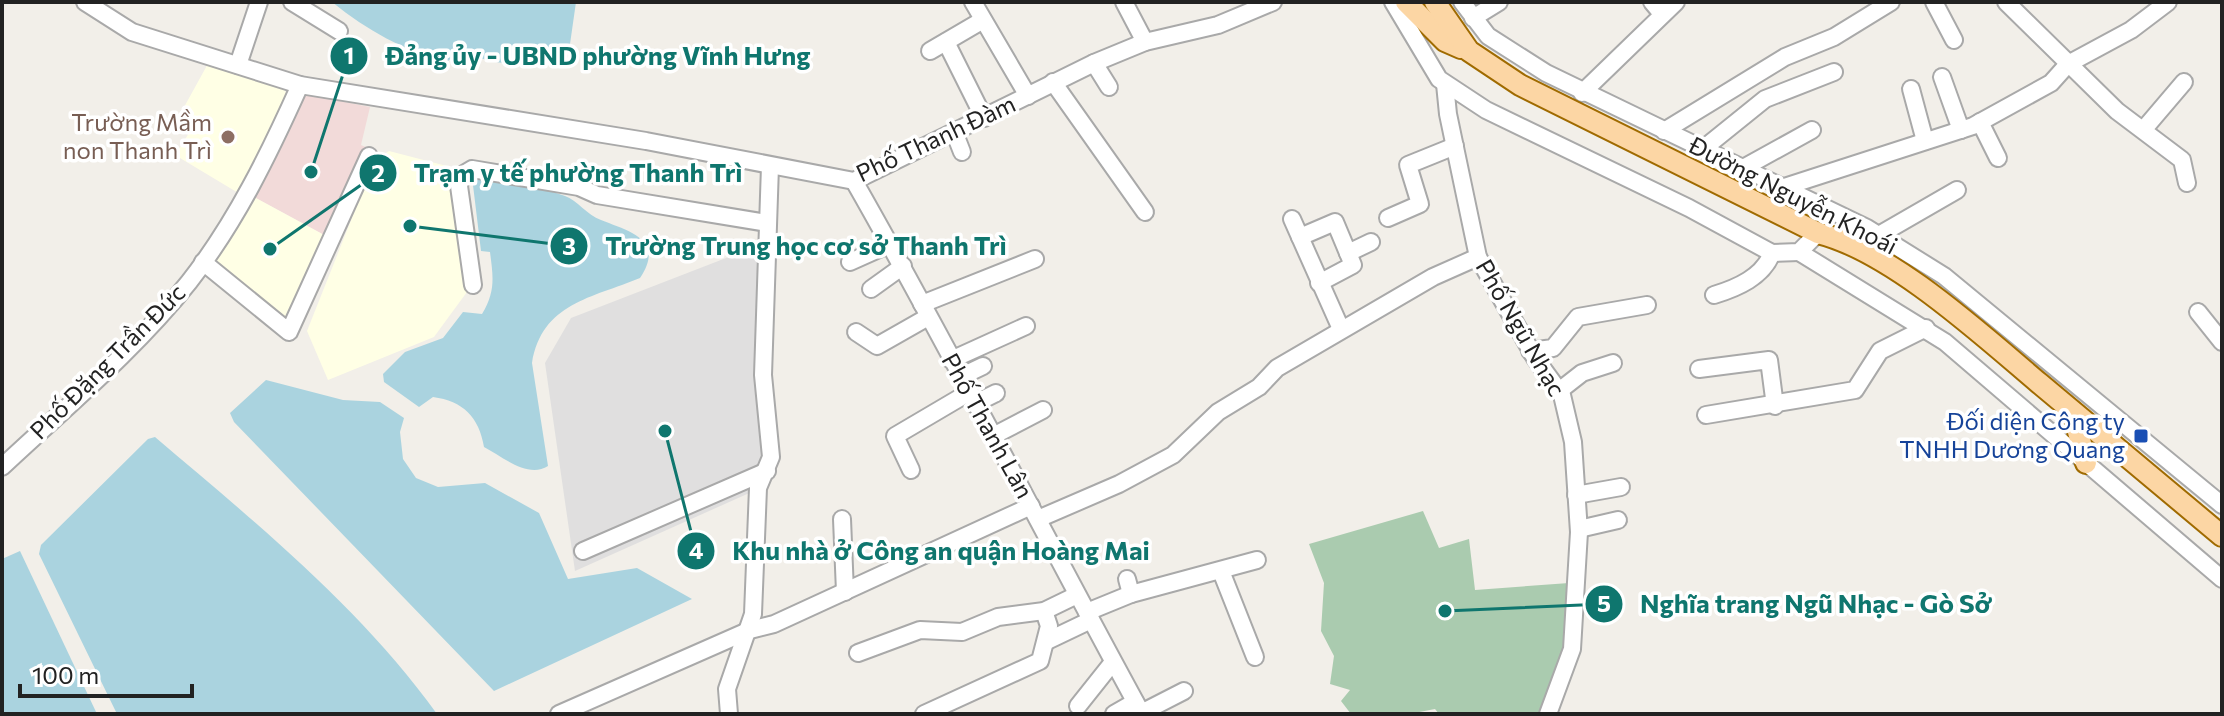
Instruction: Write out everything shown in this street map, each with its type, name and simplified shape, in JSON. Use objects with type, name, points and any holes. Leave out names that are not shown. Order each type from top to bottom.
[{"type":"main road","points":[[1406,2],[1445,41],[1469,51]]},
{"type":"main road","name":"Đường Nguyễn Khoái","points":[[1435,2],[1469,51],[1533,92],[1818,233],[1844,239],[1899,274],[1989,341],[2222,536]]},
{"type":"main road","points":[[2073,412],[2086,463]]},
{"type":"street","name":"Phố Thanh Đàm","points":[[85,2],[132,32],[300,85],[854,181],[1094,63],[1145,42],[1206,29],[1273,2]]},
{"type":"street","points":[[238,65],[259,2]]},
{"type":"street","points":[[292,2],[339,31]]},
{"type":"street","points":[[973,2],[1028,96]]},
{"type":"street","points":[[1124,2],[1145,42]]},
{"type":"street","points":[[1393,2],[1435,73],[1445,84],[1528,133],[1689,208],[1772,253],[1769,261],[1740,287],[1714,295]]},
{"type":"street","name":"Đường Nguyễn Khoái","points":[[1462,2],[1473,18],[1507,50],[1582,93],[1745,167],[1781,188],[1879,235],[1974,298],[2222,505]]},
{"type":"street","points":[[1473,18],[1499,2]]},
{"type":"street","points":[[1582,93],[1657,8],[1676,2]]},
{"type":"street","points":[[1664,131],[1785,57],[1862,23],[1891,2]]},
{"type":"street","points":[[1934,2],[1954,40]]},
{"type":"street","points":[[2006,2],[2117,111],[2182,160],[2187,183]]},
{"type":"street","points":[[1781,188],[1980,122],[2051,83],[2068,64],[2131,30],[2168,2]]},
{"type":"street","points":[[930,51],[983,20]]},
{"type":"street","points":[[946,42],[984,118]]},
{"type":"street","points":[[1094,63],[1109,87]]},
{"type":"street","points":[[1703,149],[1765,99],[1834,72]]},
{"type":"street","points":[[1942,77],[1961,130]]},
{"type":"street","points":[[1053,82],[1145,212]]},
{"type":"street","points":[[2144,129],[2184,82]]},
{"type":"street","name":"Phố Ngũ Nhạc","points":[[1445,84],[1478,257],[1530,351],[1559,391],[1573,442],[1579,529],[1572,649],[1548,714]]},
{"type":"street","name":"Phố Đặng Trần Đức","points":[[2,467],[144,332],[203,262],[234,219],[300,85]]},
{"type":"street","points":[[1911,89],[1925,141]]},
{"type":"street","points":[[1980,122],[1998,158]]},
{"type":"street","points":[[1745,167],[1812,130]]},
{"type":"street","points":[[955,134],[962,152]]},
{"type":"street","points":[[1388,218],[1420,204],[1408,165],[1455,146]]},
{"type":"street","points":[[203,262],[289,332],[369,156]]},
{"type":"street","points":[[729,714],[727,689],[750,630],[758,488],[771,457],[763,375],[770,166]]},
{"type":"street","points":[[473,285],[459,186],[462,175],[472,169],[579,187],[597,195],[767,223]]},
{"type":"street","name":"Phố Thanh Lân","points":[[854,181],[903,266],[1139,709]]},
{"type":"street","points":[[1879,235],[1957,190]]},
{"type":"street","points":[[1292,219],[1341,329]]},
{"type":"street","points":[[1300,237],[1335,222],[1353,265],[1319,283]]},
{"type":"street","name":"Đường Nguyễn Khoái","points":[[1799,252],[1818,233]]},
{"type":"street","points":[[1348,253],[1371,242]]},
{"type":"street","points":[[850,262],[890,244]]},
{"type":"street","name":"Đường Nguyễn Khoái","points":[[1772,253],[1799,252],[1926,328],[2222,579]]},
{"type":"street","points":[[559,714],[750,630],[774,624],[1035,512],[1119,484],[1173,455],[1218,412],[1259,387],[1277,368],[1433,277],[1478,257]]},
{"type":"street","points":[[856,332],[877,346],[925,310],[1035,259]]},
{"type":"street","points":[[871,289],[903,266]]},
{"type":"street","points":[[1530,351],[1553,348],[1578,317],[1647,305]]},
{"type":"street","points":[[2198,312],[2222,342]]},
{"type":"street","points":[[951,360],[1026,326]]},
{"type":"street","points":[[1706,415],[1775,406],[1855,390],[1880,351],[1926,328]]},
{"type":"street","points":[[1959,353],[1989,341]]},
{"type":"street","points":[[1699,369],[1769,360],[1775,406]]},
{"type":"street","points":[[1559,391],[1582,373],[1613,363]]},
{"type":"street","points":[[960,377],[983,366]]},
{"type":"street","points":[[911,470],[895,436],[971,398],[996,393]]},
{"type":"street","points":[[993,436],[1043,410]]},
{"type":"street","points":[[583,551],[767,471]]},
{"type":"street","points":[[1576,495],[1621,487]]},
{"type":"street","points":[[842,519],[845,592]]},
{"type":"street","points":[[1579,529],[1618,520]]},
{"type":"street","points":[[1047,641],[1089,616],[1129,586],[1221,571],[1257,560]]},
{"type":"street","points":[[1221,571],[1255,657]]},
{"type":"street","points":[[858,653],[920,630],[962,632],[998,617],[1044,611],[1077,595]]},
{"type":"street","points":[[924,714],[1040,661],[1049,626],[1044,611]]},
{"type":"street","points":[[1078,706],[1113,662]]},
{"type":"street","points":[[1114,714],[1139,709],[1184,691]]},
{"type":"shaded area","name":"Trường Mầm non Thanh Trì","points":[[210,60],[282,87],[287,94],[240,194],[175,155],[198,119],[183,109]]},
{"type":"shaded area","points":[[305,94],[370,107],[361,145],[368,148],[326,236],[254,197]]},
{"type":"shaded area","points":[[389,151],[466,171],[475,281],[434,337],[328,380],[307,331],[375,160]]},
{"type":"shaded area","points":[[254,197],[326,236],[285,324],[211,262]]},
{"type":"shaded area","points":[[770,241],[765,486],[575,571],[545,363],[571,318]]},
{"type":"shaded area","points":[[1423,511],[1439,548],[1469,539],[1475,590],[1569,583],[1567,644],[1540,714],[1439,714],[1435,709],[1409,714],[1351,714],[1341,701],[1350,690],[1330,684],[1334,656],[1321,631],[1324,583],[1309,544]]},
{"type":"water","points":[[332,2],[576,2],[570,44],[529,61],[502,63],[461,49],[447,62],[416,52],[359,22]]},
{"type":"water","points":[[472,177],[565,196],[596,218],[640,238],[649,254],[640,278],[587,298],[558,315],[546,327],[532,363],[548,466],[540,469],[516,465],[484,447],[474,419],[453,402],[433,397],[419,407],[384,382],[383,374],[405,352],[443,338],[463,312],[482,314],[490,298],[490,252],[481,251]]},
{"type":"water","points":[[266,380],[343,400],[380,402],[404,418],[400,432],[403,459],[416,478],[438,487],[485,483],[539,513],[568,579],[637,568],[692,599],[494,691],[234,422],[230,413]]},
{"type":"water","points":[[155,437],[305,567],[375,638],[437,714],[117,714],[39,554],[41,545],[148,439]]},
{"type":"water","points":[[20,551],[97,714],[2,714],[2,559]]},
{"type":"place","name":"Trường Mầm non Thanh Trì","points":[[228,137]]},
{"type":"place","name":"Đảng ủy - UBND phường Vĩnh Hưng","points":[[311,172]]},
{"type":"place","name":"Trường Trung học cơ sở Thanh Trì","points":[[410,226]]},
{"type":"place","name":"Trạm y tế phường Thanh Trì","points":[[270,249]]},
{"type":"place","name":"Khu nhà ở Công an quận Hoàng Mai","points":[[665,431]]},
{"type":"place","name":"Đối diện Công ty TNHH Dương Quang","points":[[2141,436]]},
{"type":"place","name":"Nghĩa trang Ngũ Nhạc - Gò Sở","points":[[1445,611]]}]
